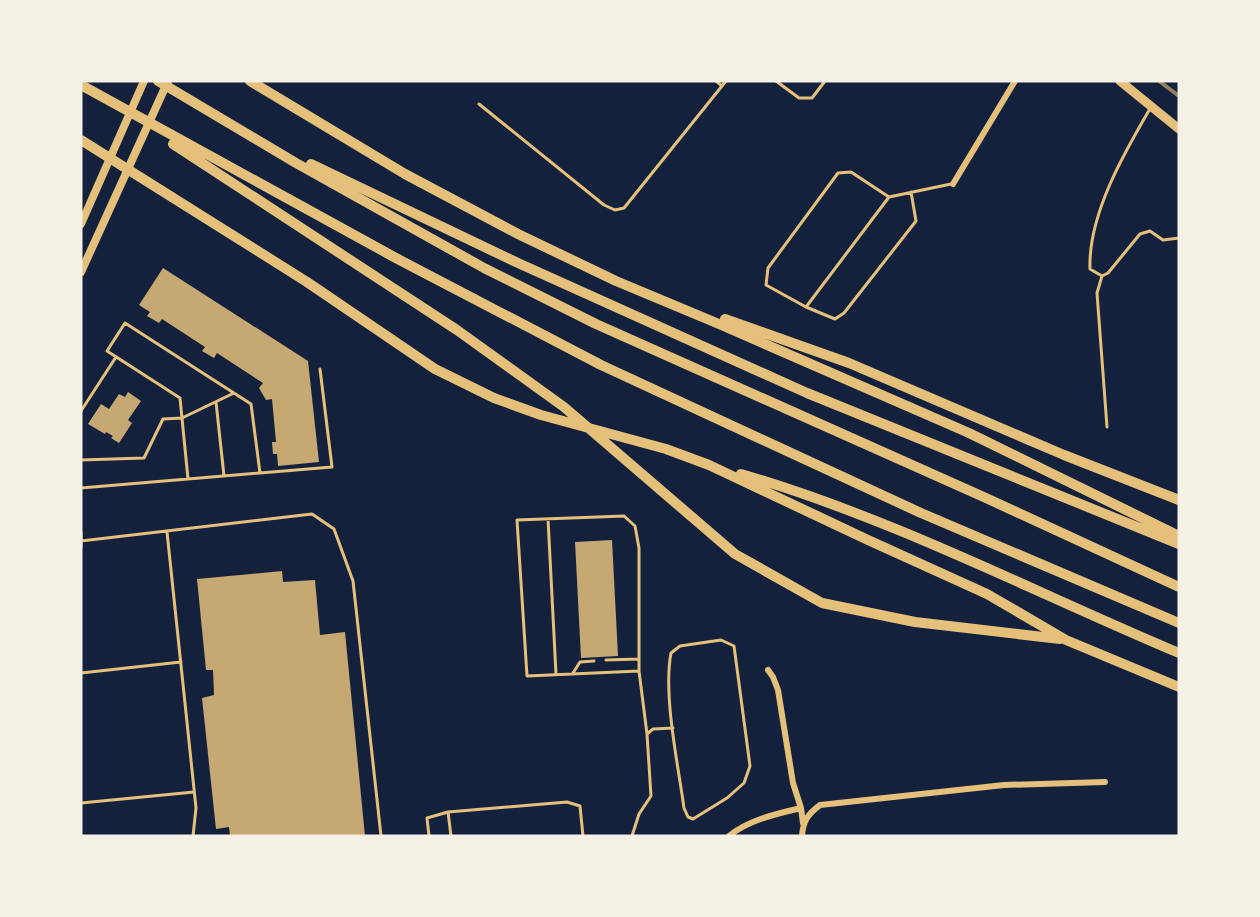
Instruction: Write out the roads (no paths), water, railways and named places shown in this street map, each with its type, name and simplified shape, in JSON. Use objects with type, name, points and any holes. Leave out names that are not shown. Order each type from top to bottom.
[{"type":"highway","points":[[158,81],[306,169],[484,268],[596,324],[1179,587]]},
{"type":"highway","points":[[250,81],[405,174],[518,234],[616,281],[969,433],[1179,536]]},
{"type":"highway","points":[[81,85],[457,330],[564,407],[735,554],[822,603],[915,622],[1066,640]]},
{"type":"highway","points":[[102,98],[394,257],[601,365],[921,513],[1179,623]]},
{"type":"highway","points":[[243,132],[518,263],[807,393],[1179,544]]},
{"type":"highway","points":[[81,140],[129,165],[435,369],[494,398],[541,415],[666,449],[709,465],[794,490],[891,527],[1179,653]]},
{"type":"highway","points":[[616,281],[849,363],[1064,455],[1179,500]]},
{"type":"highway","points":[[709,465],[987,594],[1066,640],[1179,687]]},
{"type":"main road","points":[[81,224],[144,81]]},
{"type":"main road","points":[[81,272],[168,81]]},
{"type":"main road","points":[[1120,81],[1179,129]]},
{"type":"street","points":[[953,184],[1014,81]]},
{"type":"street","points":[[768,670],[778,690],[793,783],[801,808],[802,836]]},
{"type":"street","points":[[803,824],[808,814],[820,805],[836,802],[1004,785],[1105,782]]},
{"type":"street","points":[[729,836],[768,816],[801,808]]},
{"type":"lane","points":[[716,81],[722,86]]},
{"type":"lane","points":[[479,104],[604,205],[615,210],[624,208],[726,81]]},
{"type":"lane","points":[[776,81],[799,98],[812,98],[825,81]]},
{"type":"lane","points":[[1102,276],[1090,269],[1089,254],[1094,230],[1103,203],[1131,140],[1152,107]]},
{"type":"lane","points":[[889,197],[851,172],[838,173],[768,268],[766,285],[806,307],[835,319],[844,313],[916,221],[911,192]]},
{"type":"lane","points":[[806,307],[889,197],[953,184]]},
{"type":"lane","points":[[1107,427],[1097,293],[1102,276],[1108,273],[1140,234],[1150,231],[1163,240],[1179,238]]},
{"type":"lane","points":[[188,479],[180,398],[107,351],[125,323],[251,404],[260,473]]},
{"type":"lane","points":[[81,411],[116,357]]},
{"type":"lane","points":[[81,488],[332,467],[320,369]]},
{"type":"lane","points":[[81,460],[144,458],[163,419],[182,418],[234,393]]},
{"type":"lane","points":[[216,402],[224,476]]},
{"type":"lane","points":[[82,542],[312,514],[334,529],[353,581],[381,836]]},
{"type":"lane","points":[[632,836],[639,814],[651,796],[647,734],[639,671],[639,548],[635,526],[624,516],[517,520],[527,676],[639,671]]},
{"type":"lane","points":[[548,519],[556,674]]},
{"type":"lane","points":[[81,532],[81,547]]},
{"type":"lane","points":[[168,532],[196,808],[194,836]]},
{"type":"lane","points":[[721,640],[734,646],[750,766],[744,783],[727,798],[693,819],[688,817],[684,808],[673,728],[668,670],[671,652],[680,646],[721,640]]},
{"type":"lane","points":[[606,660],[639,659]]},
{"type":"lane","points":[[573,673],[580,662],[594,661]]},
{"type":"lane","points":[[81,673],[181,662]]},
{"type":"lane","points":[[647,734],[652,729],[673,728]]},
{"type":"lane","points":[[81,803],[194,792]]},
{"type":"lane","points":[[429,836],[428,818],[448,812],[567,801],[580,806],[583,836]]},
{"type":"lane","points":[[448,812],[451,836]]},
{"type":"railway","points":[[1159,81],[1179,96]]}]
